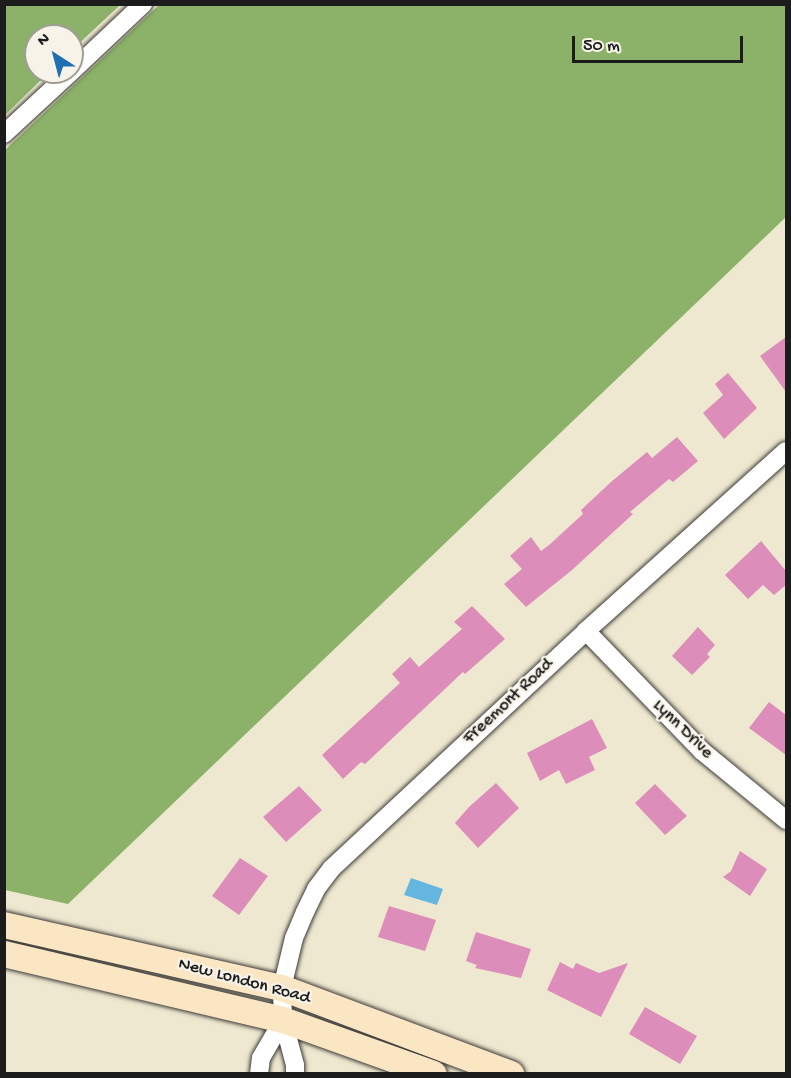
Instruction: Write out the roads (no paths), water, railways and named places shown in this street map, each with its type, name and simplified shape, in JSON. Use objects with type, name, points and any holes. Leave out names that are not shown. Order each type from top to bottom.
[{"type":"main road","name":"New London Road","points":[[4,925],[282,988],[512,1074]]},
{"type":"main road","name":"New London Road","points":[[4,954],[283,1020],[434,1074]]},
{"type":"street","points":[[84,59],[143,4]]},
{"type":"street","points":[[4,134],[57,84]]},
{"type":"street","name":"Freemont Road","points":[[295,1074],[295,1065],[283,1020],[282,988],[294,938],[316,889],[332,868],[586,631],[786,451]]},
{"type":"street","name":"Lynn Drive","points":[[586,631],[702,751],[786,819]]},
{"type":"street","points":[[259,1074],[261,1058],[283,1020]]},
{"type":"water","points":[[411,878],[443,889],[437,905],[404,895]]}]
